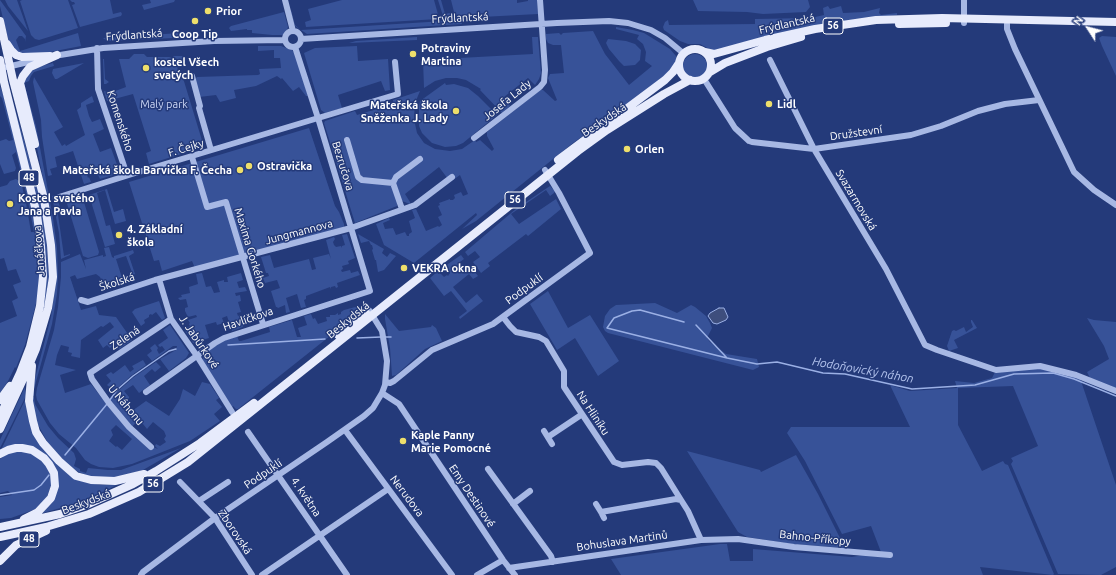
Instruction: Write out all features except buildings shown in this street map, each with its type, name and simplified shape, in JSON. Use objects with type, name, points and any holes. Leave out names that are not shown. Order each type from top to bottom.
[{"type":"main road","name":"Frýdlantská","points":[[705,52],[714,54],[790,34],[848,24],[905,19],[1116,22]]},
{"type":"main road","name":"48","points":[[0,20],[10,66]]},
{"type":"main road","name":"Frýdlantská","points":[[710,72],[725,63],[766,47],[792,39],[816,34],[876,26],[964,21],[1007,24],[1116,27]]},
{"type":"main road","name":"48","points":[[4,38],[10,50],[16,55],[22,57],[57,55]]},
{"type":"main road","name":"56","points":[[679,63],[683,53],[688,49],[700,49],[705,52]]},
{"type":"main road","points":[[705,52],[710,60],[710,72]]},
{"type":"main road","name":"48","points":[[39,177],[36,148],[20,83],[30,67],[57,55]]},
{"type":"main road","points":[[679,63],[679,70],[682,75],[690,80]]},
{"type":"main road","name":"Beskydská","points":[[1,527],[46,518],[86,505],[133,484],[200,443],[240,414],[371,312],[547,172],[603,125],[665,80],[679,63]]},
{"type":"main road","name":"Janáčkova","points":[[0,65],[34,201],[40,230],[42,261],[42,291],[38,320],[22,369],[0,416]]},
{"type":"main road","name":"Janáčkova","points":[[0,429],[33,356],[48,308],[52,276],[49,229],[39,177],[26,134],[10,66]]},
{"type":"main road","name":"56","points":[[690,80],[697,81],[704,79],[710,72]]},
{"type":"main road","name":"Beskydská","points":[[547,172],[607,130],[664,94],[690,80]]},
{"type":"main road","name":"48","points":[[0,83],[6,91]]},
{"type":"main road","name":"Beskydská","points":[[0,537],[63,523],[89,514],[138,492],[188,462],[371,312]]},
{"type":"main road","name":"48","points":[[33,356],[29,397],[31,416],[40,438],[48,450],[59,461],[76,476],[86,480],[116,481],[156,471]]},
{"type":"main road","name":"48","points":[[0,400],[22,369]]},
{"type":"main road","name":"48","points":[[0,454],[16,448],[36,452],[49,464],[54,473],[55,482],[54,492],[51,498],[38,512],[1,527]]},
{"type":"main road","name":"48","points":[[0,560],[16,545],[63,523]]},
{"type":"street","points":[[285,0],[293,31]]},
{"type":"street","points":[[540,0],[542,24]]},
{"type":"street","points":[[964,0],[964,21]]},
{"type":"street","name":"Frýdlantská","points":[[301,38],[609,21],[628,23],[657,33],[672,43],[683,53]]},
{"type":"street","name":"Josefa Lady","points":[[474,138],[540,87],[544,82],[545,70],[542,24]]},
{"type":"street","points":[[1007,24],[1007,29],[1015,49],[1074,172],[1094,190],[1116,205]]},
{"type":"street","points":[[293,31],[298,33],[301,38],[300,43],[295,47],[288,45],[285,40],[287,34],[293,31]]},
{"type":"street","name":"Frýdlantská","points":[[0,65],[10,66],[57,55],[97,48],[207,41],[285,40]]},
{"type":"street","name":"Bezručova","points":[[295,47],[370,291]]},
{"type":"street","name":"Komenského","points":[[97,48],[100,95],[127,175]]},
{"type":"street","name":"Svazarmovská","points":[[770,60],[814,149],[886,269],[925,344],[929,347],[996,370],[1040,366],[1076,375],[1116,390]]},
{"type":"street","name":"F. Čejky","points":[[59,197],[127,175],[192,157],[398,94],[395,62]]},
{"type":"street","points":[[192,76],[211,150]]},
{"type":"street","name":"Družstevní","points":[[704,79],[735,128],[749,141],[814,149],[911,135],[941,126],[978,110],[1004,104],[1039,100]]},
{"type":"street","points":[[347,140],[358,177],[362,180],[393,183]]},
{"type":"street","name":"Maxima Gorkého","points":[[192,157],[207,207],[226,202],[263,324]]},
{"type":"street","points":[[402,209],[393,183],[396,177],[420,158]]},
{"type":"street","name":"Podpuklí","points":[[386,382],[394,381],[432,350],[493,324],[590,253],[547,172]]},
{"type":"street","name":"Jungmannova","points":[[159,279],[351,228],[415,205],[452,178]]},
{"type":"street","name":"Školská","points":[[81,300],[88,302],[159,279]]},
{"type":"street","name":"J. Jabůrkové","points":[[159,279],[171,319],[197,356],[232,412]]},
{"type":"street","name":"Havlíčkova","points":[[146,392],[224,338],[263,324],[370,291]]},
{"type":"street","name":"Podpuklí","points":[[141,575],[216,518],[345,430],[368,413],[376,404],[386,382],[387,361],[382,331],[371,312]]},
{"type":"street","name":"Na Hliníku","points":[[504,317],[516,332],[546,341],[564,371],[564,387],[614,462],[622,465],[648,462],[656,463],[661,468],[688,511],[702,540]]},
{"type":"street","name":"Zelená","points":[[90,374],[171,319]]},
{"type":"street","name":"U Náhonu","points":[[90,374],[108,402],[130,427],[151,447]]},
{"type":"street","name":"Emy Destinové","points":[[382,393],[399,404],[503,560],[515,575]]},
{"type":"street","points":[[548,437],[582,415]]},
{"type":"street","name":"Nerudova","points":[[345,430],[452,575]]},
{"type":"street","name":"4. května","points":[[248,432],[347,575]]},
{"type":"street","points":[[544,432],[552,444]]},
{"type":"street","points":[[488,469],[551,556],[553,562]]},
{"type":"street","name":"Zborovská","points":[[180,482],[216,518],[252,575]]},
{"type":"street","points":[[199,501],[228,482]]},
{"type":"street","points":[[262,575],[388,489]]},
{"type":"street","points":[[512,504],[530,491]]},
{"type":"street","points":[[601,512],[676,499],[681,500]]},
{"type":"street","points":[[596,504],[604,518]]},
{"type":"street","name":"Bohuslava Martinů","points":[[509,568],[702,540],[738,539]]},
{"type":"street","name":"Bahno-Příkopy","points":[[738,539],[794,547],[890,555]]},
{"type":"street","points":[[477,575],[503,560]]},
{"type":"green space","points":[[0,0],[26,36],[25,42],[25,39],[22,36],[19,36],[16,40],[20,51],[78,33],[81,46],[35,55],[21,55],[9,43],[0,6]]},
{"type":"green space","points":[[5,0],[17,0],[28,31],[8,6]]},
{"type":"green space","points":[[68,0],[78,28],[39,40],[35,39],[31,35],[20,1]]},
{"type":"green space","points":[[70,0],[110,0],[113,14],[121,12],[122,14],[121,16],[80,27],[72,5],[75,4]]},
{"type":"green space","points":[[150,0],[175,0],[174,2],[144,10],[142,5],[151,3]]},
{"type":"green space","points":[[342,0],[434,0],[439,18],[306,27],[305,22],[311,20],[308,9]]},
{"type":"green space","points":[[438,0],[441,0],[445,14],[454,12],[451,0],[517,0],[517,3],[528,0],[537,0],[538,14],[444,19]]},
{"type":"green space","points":[[693,0],[808,0],[810,7],[806,12],[763,14],[747,12],[698,11]]},
{"type":"green space","points":[[828,6],[830,9],[841,6],[843,13],[864,12],[880,8],[879,13],[881,15],[897,13],[897,15],[845,21],[713,51],[700,44],[688,44],[680,41],[664,30],[663,27],[665,22],[668,20],[669,25],[755,24],[755,19],[811,18],[824,15],[823,8]]},
{"type":"green space","points":[[290,10],[295,25],[301,30],[295,26]]},
{"type":"green space","points":[[284,12],[288,27],[283,35],[252,33],[252,30],[247,29],[231,31],[229,28],[231,26]]},
{"type":"green space","points":[[460,20],[462,24],[307,34],[301,30]]},
{"type":"green space","points":[[616,27],[644,33],[670,49],[676,56],[676,61],[673,67],[664,77],[573,143],[476,221],[462,229],[477,215],[476,213],[414,263],[384,245],[376,224],[389,218],[390,220],[383,223],[385,229],[393,228],[396,235],[405,232],[407,236],[409,236],[412,232],[409,221],[415,218],[412,210],[416,209],[426,231],[438,226],[439,227],[442,225],[438,217],[442,215],[438,206],[440,205],[439,203],[450,199],[453,200],[455,198],[454,195],[461,192],[463,196],[468,194],[460,175],[453,180],[448,179],[439,167],[405,194],[410,204],[402,201],[397,203],[397,206],[355,223],[324,123],[325,121],[355,111],[357,115],[393,104],[393,100],[420,91],[415,103],[414,119],[417,133],[424,143],[435,149],[450,151],[462,149],[475,140],[476,142],[480,140],[492,151],[494,149],[487,136],[487,132],[540,90],[543,90],[555,101],[557,100],[548,78],[550,74],[564,73],[561,45],[553,45],[548,43],[546,34],[559,33],[561,35],[563,33],[593,31],[605,54],[629,85],[652,66],[645,61],[646,52],[643,44],[637,39],[639,35],[616,29]]},
{"type":"green space","points":[[180,33],[174,38],[107,41],[103,38]]},
{"type":"green space","points":[[1102,36],[1116,37],[1116,76],[1099,38]]},
{"type":"green space","points":[[417,37],[417,40],[349,43],[356,41]]},
{"type":"green space","points":[[532,37],[538,37],[541,73],[539,79],[535,85],[528,78],[504,97],[510,106],[502,113],[480,90],[481,89],[466,80],[446,78],[435,81],[424,88],[423,60],[533,54]]},
{"type":"green space","points":[[608,39],[626,41],[635,44],[641,50],[640,60],[635,65],[624,66],[609,49],[606,43]]},
{"type":"green space","points":[[258,46],[281,46],[292,50],[295,53],[308,96],[306,96],[299,87],[293,91],[282,78],[281,79],[277,76],[256,86],[234,90],[236,98],[220,102],[216,95],[199,97],[195,80],[197,77],[258,75],[260,74],[259,69],[281,68],[280,58],[274,58],[274,50],[258,51]]},
{"type":"green space","points":[[357,46],[358,61],[388,59],[390,90],[385,91],[381,81],[338,95],[342,108],[325,113],[321,110],[304,53],[315,48]]},
{"type":"green space","name":"Malý park","points":[[134,54],[144,54],[147,57],[172,58],[174,56],[183,56],[183,61],[177,61],[178,76],[174,76],[174,78],[183,78],[204,147],[149,164],[146,153],[151,151],[133,94],[107,101],[105,95],[104,91],[110,93],[126,87],[119,59],[129,59]]},
{"type":"green space","points":[[695,54],[703,58],[707,66],[703,74],[695,78],[687,74],[683,66],[687,58]]},
{"type":"green space","points":[[104,59],[105,79],[109,82],[106,84],[104,84]]},
{"type":"green space","points":[[53,63],[54,66],[34,72],[29,81],[24,83],[36,126],[53,218],[57,248],[58,275],[57,294],[52,324],[34,389],[34,396],[31,395],[51,317],[56,282],[49,209],[37,148],[23,90],[23,81],[29,72],[37,67]]},
{"type":"green space","points":[[84,63],[57,79],[55,79],[52,73],[53,69]]},
{"type":"green space","points":[[34,77],[63,127],[54,132],[62,146],[65,144],[66,146],[85,135],[77,110],[81,107],[81,103],[92,96],[94,102],[86,105],[89,116],[92,122],[100,119],[104,129],[93,134],[100,152],[111,148],[120,173],[100,179],[96,171],[88,173],[88,178],[89,177],[91,182],[84,184],[73,151],[55,157],[57,167],[50,169],[52,175],[48,176],[41,120],[33,82]]},
{"type":"green space","points":[[7,81],[41,199],[46,230],[49,277],[42,321],[46,276]]},
{"type":"green space","name":"Mateřská škola Sněženka J. Lady","points":[[445,83],[446,85],[454,84],[468,88],[497,115],[463,143],[456,146],[445,147],[432,143],[422,133],[419,126],[419,107],[420,101]]},
{"type":"green space","points":[[0,86],[34,217],[39,270],[38,296],[25,345],[16,368],[15,367],[0,393],[0,323],[17,316],[12,301],[18,298],[13,285],[21,282],[16,269],[8,271],[4,258],[0,259],[0,187],[7,185],[10,181],[16,179],[21,182],[31,232],[34,232],[16,152],[12,155],[16,168],[15,171],[4,174],[0,164],[0,141],[6,139],[9,141],[13,140],[2,98],[0,96]]},
{"type":"green space","points":[[309,128],[335,206],[344,224],[344,228],[195,268],[192,261],[162,271],[159,260],[154,261],[129,182]]},
{"type":"green space","points":[[550,186],[555,191],[550,196],[546,190],[511,214],[519,224],[556,199],[561,209],[528,236],[526,234],[488,263],[490,266],[481,273],[473,262],[480,257],[475,251],[468,256],[465,252],[517,208]]},
{"type":"green space","points":[[107,189],[114,212],[123,209],[126,221],[115,224],[105,190],[97,193],[106,226],[110,225],[115,244],[105,247],[89,195]]},
{"type":"green space","points":[[81,192],[99,252],[98,255],[88,258],[83,256],[65,197]]},
{"type":"green space","points":[[56,195],[60,207],[57,208],[64,256],[70,254],[61,259],[59,233],[52,196]]},
{"type":"green space","points":[[347,234],[355,258],[348,261],[349,264],[342,266],[343,269],[341,270],[342,272],[350,270],[351,273],[358,271],[360,275],[337,283],[338,287],[336,288],[335,286],[331,287],[331,289],[330,287],[306,296],[306,299],[304,300],[306,307],[301,308],[297,294],[286,298],[290,312],[286,313],[285,305],[278,308],[276,307],[271,291],[280,288],[277,280],[265,283],[263,278],[269,276],[268,273],[266,273],[261,257],[270,255],[274,268],[309,259],[312,270],[316,269],[313,258],[329,254],[331,259],[326,240],[334,237],[334,245],[336,247],[341,246],[342,248],[342,246],[345,245],[342,235]]},
{"type":"green space","points":[[358,234],[384,249],[382,253],[387,257],[390,253],[396,256],[384,270],[378,272],[372,245],[369,241],[361,243]]},
{"type":"green space","points":[[109,247],[112,257],[114,258],[114,256],[133,250],[134,253],[129,256],[135,274],[133,275],[126,256],[116,259],[123,281],[134,278],[135,280],[106,290],[100,277],[96,274],[77,279],[75,275],[70,277],[81,310],[96,306],[99,315],[116,317],[132,340],[119,349],[113,342],[111,343],[112,346],[110,348],[107,345],[103,348],[98,340],[114,327],[110,322],[103,327],[101,326],[81,340],[80,358],[71,356],[72,353],[68,352],[69,347],[61,345],[55,365],[76,370],[60,375],[65,393],[91,384],[111,410],[153,447],[158,449],[155,446],[156,444],[160,446],[166,442],[164,439],[166,436],[164,431],[153,422],[147,429],[139,419],[132,427],[110,400],[134,377],[156,362],[161,367],[155,372],[152,369],[144,376],[150,385],[139,393],[133,385],[124,391],[129,397],[129,408],[132,411],[146,401],[169,416],[180,399],[183,389],[195,396],[202,382],[210,384],[219,398],[216,400],[222,407],[214,414],[220,421],[190,441],[132,464],[113,468],[99,467],[85,460],[76,448],[59,434],[50,423],[37,400],[36,395],[54,330],[58,307],[61,262],[80,254],[86,269],[84,260],[103,255],[103,257],[106,256],[104,248]],"holes":[[[116,425],[132,439],[122,450],[109,441],[113,435],[111,430]]]},
{"type":"green space","points":[[461,255],[464,259],[460,262],[466,269],[470,266],[478,276],[473,279],[469,274],[453,287],[466,303],[477,294],[483,301],[460,319],[459,317],[467,311],[451,291],[444,296],[430,278],[437,272],[444,277],[447,275],[448,276],[450,273],[445,266]]},
{"type":"green space","points":[[202,273],[206,287],[211,286],[214,293],[220,292],[217,282],[224,280],[224,282],[228,282],[227,277],[241,273],[243,280],[237,282],[239,288],[245,287],[247,291],[235,293],[236,296],[240,295],[241,301],[238,302],[241,312],[237,313],[238,316],[240,315],[243,327],[232,331],[227,316],[222,318],[224,323],[217,325],[216,322],[205,325],[209,338],[193,343],[184,329],[190,326],[188,320],[197,317],[196,315],[188,317],[185,311],[185,308],[188,307],[186,299],[180,300],[178,298],[182,297],[181,295],[190,293],[189,287],[198,284],[196,274]]},
{"type":"green space","points":[[548,291],[568,328],[590,315],[619,361],[598,376],[575,338],[557,350],[530,304]]},
{"type":"green space","points":[[159,301],[165,318],[162,320],[156,312],[149,315],[149,317],[144,320],[145,323],[141,326],[132,312],[135,309]]},
{"type":"green space","points":[[655,303],[677,313],[691,305],[695,307],[706,316],[710,323],[712,328],[707,338],[710,342],[726,354],[757,359],[759,367],[753,370],[605,331],[603,327],[605,316],[610,309],[616,305]]},
{"type":"green space","points":[[359,306],[360,309],[340,328],[238,409],[233,406],[232,407],[203,361],[203,356],[205,353],[223,341],[237,336],[239,341],[241,341],[270,332],[269,327],[292,320],[297,337],[301,337],[298,328],[307,325],[304,316],[311,314],[313,319],[315,318],[318,324],[327,321],[326,317],[330,317],[330,315],[335,315],[338,313],[338,315],[344,310]]},
{"type":"green space","points":[[385,314],[399,331],[431,327],[432,325],[436,328],[442,341],[425,349],[396,375],[392,376]]},
{"type":"green space","points":[[1087,318],[1116,322],[1116,389],[1091,380],[1087,372],[1109,359],[1104,346]]},
{"type":"green space","points":[[971,320],[977,328],[954,340],[958,348],[949,351],[947,346],[952,331],[956,331],[964,327],[966,332],[973,327]]},
{"type":"green space","points":[[170,325],[189,353],[186,358],[169,371],[160,359],[176,350],[177,346],[173,346],[152,361],[147,355],[152,351],[150,348],[155,344],[158,348],[157,350],[159,354],[165,350],[162,346],[160,347],[158,345],[168,338],[163,330]]},
{"type":"green space","points":[[143,360],[146,365],[114,391],[107,385],[111,381],[106,375],[111,372],[113,374],[125,365],[130,372],[134,369],[132,366]]},
{"type":"green space","points":[[1040,368],[1080,378],[1116,485],[1116,567],[1101,575],[1058,574],[1011,464],[1013,461],[1011,458],[1038,446],[1013,386],[958,388],[958,425],[982,471],[1003,461],[1008,465],[1054,574],[1053,575],[980,567],[983,575],[621,575],[611,559],[720,544],[727,544],[730,561],[753,561],[753,549],[852,557],[881,552],[871,526],[842,534],[805,461],[787,433],[791,427],[910,427],[890,385],[910,391],[957,388],[955,381],[974,383],[992,378],[995,372]]},
{"type":"green space","points":[[25,387],[26,396],[0,448],[0,440]]},
{"type":"green space","points":[[34,397],[35,404],[48,426],[74,453],[76,459],[74,466],[80,469],[80,471],[86,473],[88,468],[121,470],[181,448],[143,470],[115,478],[89,477],[71,468],[48,443],[36,421],[31,398]]},
{"type":"green space","points":[[26,398],[31,426],[85,482],[100,485],[118,484],[81,502],[43,513],[58,489],[38,450],[1,450]]},
{"type":"green space","points":[[15,451],[30,452],[42,460],[52,475],[52,482],[47,497],[36,509],[11,518],[0,519],[0,497],[12,495],[8,491],[0,493],[0,459],[3,456]]},
{"type":"green space","points":[[687,451],[760,470],[761,472],[796,455],[818,494],[845,548],[792,544],[747,537],[738,532]]},
{"type":"shaded area","points":[[719,308],[724,308],[728,317],[726,320],[717,324],[713,323],[708,316],[710,313]]},
{"type":"waterway","name":"Hodoňovický náhon","points":[[684,322],[640,310],[632,311],[614,318],[607,328],[727,358],[757,364],[777,362],[823,373],[845,374],[912,389],[975,385],[1014,374],[1053,373],[1074,379],[1116,396]]},
{"type":"waterway","points":[[696,325],[727,358]]},
{"type":"waterway","name":"Hodoňovický náhon","points":[[357,338],[381,337]]},
{"type":"waterway","name":"Hodoňovický náhon","points":[[385,337],[391,337]]},
{"type":"waterway","name":"Hodoňovický náhon","points":[[228,345],[325,339]]},
{"type":"waterway","name":"Hodoňovický náhon","points":[[109,401],[118,389],[133,376],[169,351],[176,349]]},
{"type":"waterway","name":"Hodoňovický náhon","points":[[65,455],[107,404]]},
{"type":"waterway","name":"Hodoňovický náhon","points":[[0,495],[34,490],[41,485],[49,475]]},
{"type":"place","name":"Prior","points":[[208,11]]},
{"type":"place","name":"Coop Tip","points":[[195,21]]},
{"type":"place","name":"Potraviny Martina","points":[[413,54]]},
{"type":"place","name":"kostel Všech svatých","points":[[146,68]]},
{"type":"place","name":"Lidl","points":[[769,104]]},
{"type":"place","name":"Mateřská škola Sněženka J. Lady","points":[[456,111]]},
{"type":"place","name":"Orlen","points":[[627,149]]},
{"type":"place","name":"Ostravička","points":[[249,166]]},
{"type":"place","name":"Mateřská škola Barvička F. Čecha","points":[[240,170]]},
{"type":"place","name":"Kostel svatého Jana a Pavla","points":[[10,204]]},
{"type":"place","name":"4. Základní škola","points":[[119,235]]},
{"type":"place","name":"VEKRA okna","points":[[404,268]]},
{"type":"place","name":"Kaple Panny Marie Pomocné","points":[[403,441]]}]
